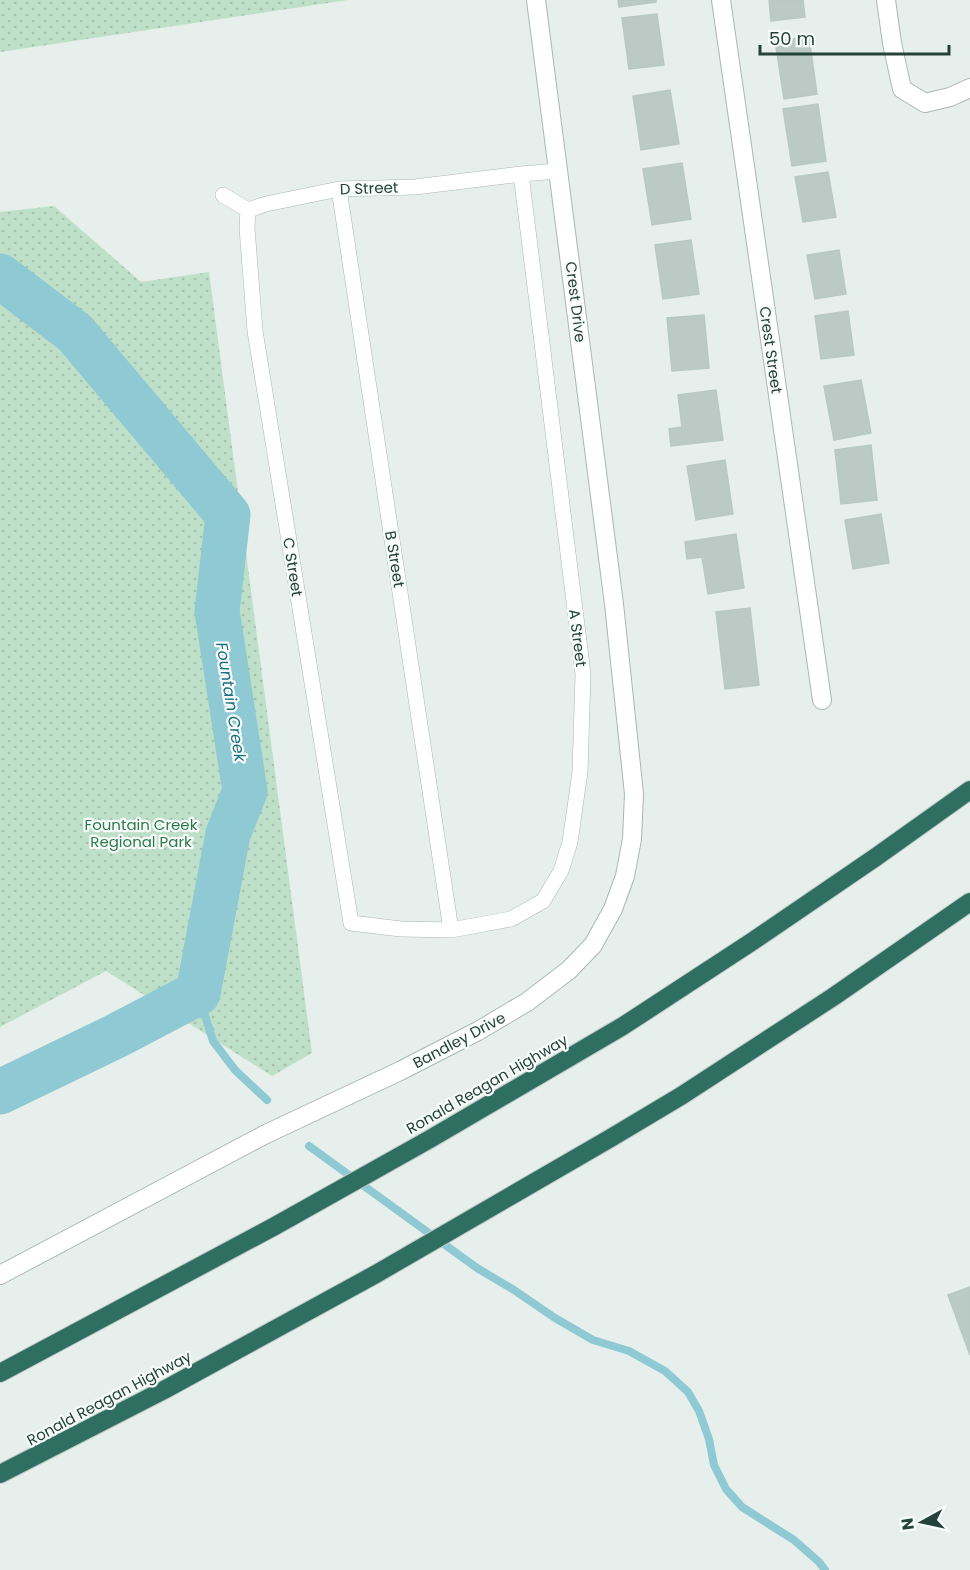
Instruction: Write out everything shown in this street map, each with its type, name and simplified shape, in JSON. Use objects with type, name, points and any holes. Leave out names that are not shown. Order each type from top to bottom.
[{"type":"highway","name":"Ronald Reagan Highway","points":[[0,1373],[275,1226],[430,1139],[622,1026],[876,858],[970,790]]},
{"type":"highway","name":"Ronald Reagan Highway","points":[[0,1474],[164,1390],[376,1274],[512,1196],[681,1096],[833,998],[970,902]]},
{"type":"street","name":"Crest Drive","points":[[536,0],[614,604]]},
{"type":"street","name":"Crest Street","points":[[721,0],[822,700]]},
{"type":"street","points":[[886,0],[902,89],[925,103],[950,97],[970,88]]},
{"type":"street","name":"Bandley Drive","points":[[0,1275],[266,1134],[400,1071],[478,1031],[527,1002],[568,969],[593,945],[613,909],[625,876],[633,839],[634,794],[614,604]]},
{"type":"lane","name":"D Street","points":[[248,210],[339,189],[415,187],[559,171]]},
{"type":"lane","name":"A Street","points":[[351,923],[452,930],[511,919],[543,901],[561,871],[570,842],[580,772],[583,674],[521,174]]},
{"type":"lane","name":"B Street","points":[[339,189],[452,930]]},
{"type":"lane","points":[[223,195],[248,210]]},
{"type":"lane","name":"C Street","points":[[248,210],[246,228],[255,330],[351,923]]},
{"type":"green space","points":[[0,0],[348,0],[0,52]]},
{"type":"green space","name":"Fountain Creek Regional Park","points":[[54,206],[141,282],[209,272],[312,1053],[272,1076],[106,971],[0,1027],[0,212]]},
{"type":"building","points":[[618,0],[656,0],[656,2],[619,7]]},
{"type":"building","points":[[769,0],[803,0],[805,17],[771,21]]},
{"type":"building","points":[[657,14],[664,65],[629,69],[622,18]]},
{"type":"building","points":[[809,37],[817,94],[784,99],[775,41]]},
{"type":"building","points":[[670,90],[679,144],[641,150],[633,96]]},
{"type":"building","points":[[818,104],[826,161],[792,166],[783,109]]},
{"type":"building","points":[[682,163],[691,219],[652,225],[643,169]]},
{"type":"building","points":[[828,172],[836,217],[803,222],[795,177]]},
{"type":"building","points":[[691,240],[699,294],[663,299],[655,245]]},
{"type":"building","points":[[839,250],[846,294],[815,299],[807,255]]},
{"type":"building","points":[[848,311],[854,355],[821,359],[815,316]]},
{"type":"building","points":[[704,315],[709,368],[672,371],[667,318]]},
{"type":"building","points":[[861,380],[871,433],[834,440],[824,386]]},
{"type":"building","points":[[716,390],[723,440],[671,446],[669,429],[682,427],[678,395]]},
{"type":"building","points":[[871,445],[877,500],[841,504],[835,450]]},
{"type":"building","points":[[725,460],[733,514],[696,520],[687,466]]},
{"type":"building","points":[[881,514],[889,563],[853,569],[845,520]]},
{"type":"building","points":[[736,534],[744,588],[708,594],[702,557],[687,559],[685,542]]},
{"type":"building","points":[[750,608],[759,685],[725,689],[716,612]]},
{"type":"building","points":[[970,1287],[970,1355],[948,1295]]},
{"type":"waterway","name":"Fountain Creek","points":[[0,276],[75,333],[228,515],[217,611],[245,791],[228,834],[198,993],[0,1092]]},
{"type":"waterway","points":[[198,993],[213,1041],[235,1070],[267,1100]]},
{"type":"waterway","points":[[309,1146],[477,1268],[555,1318],[593,1340],[629,1351],[665,1371],[688,1392],[699,1411],[709,1439],[714,1465],[726,1489],[742,1507],[794,1540],[825,1570]]}]
